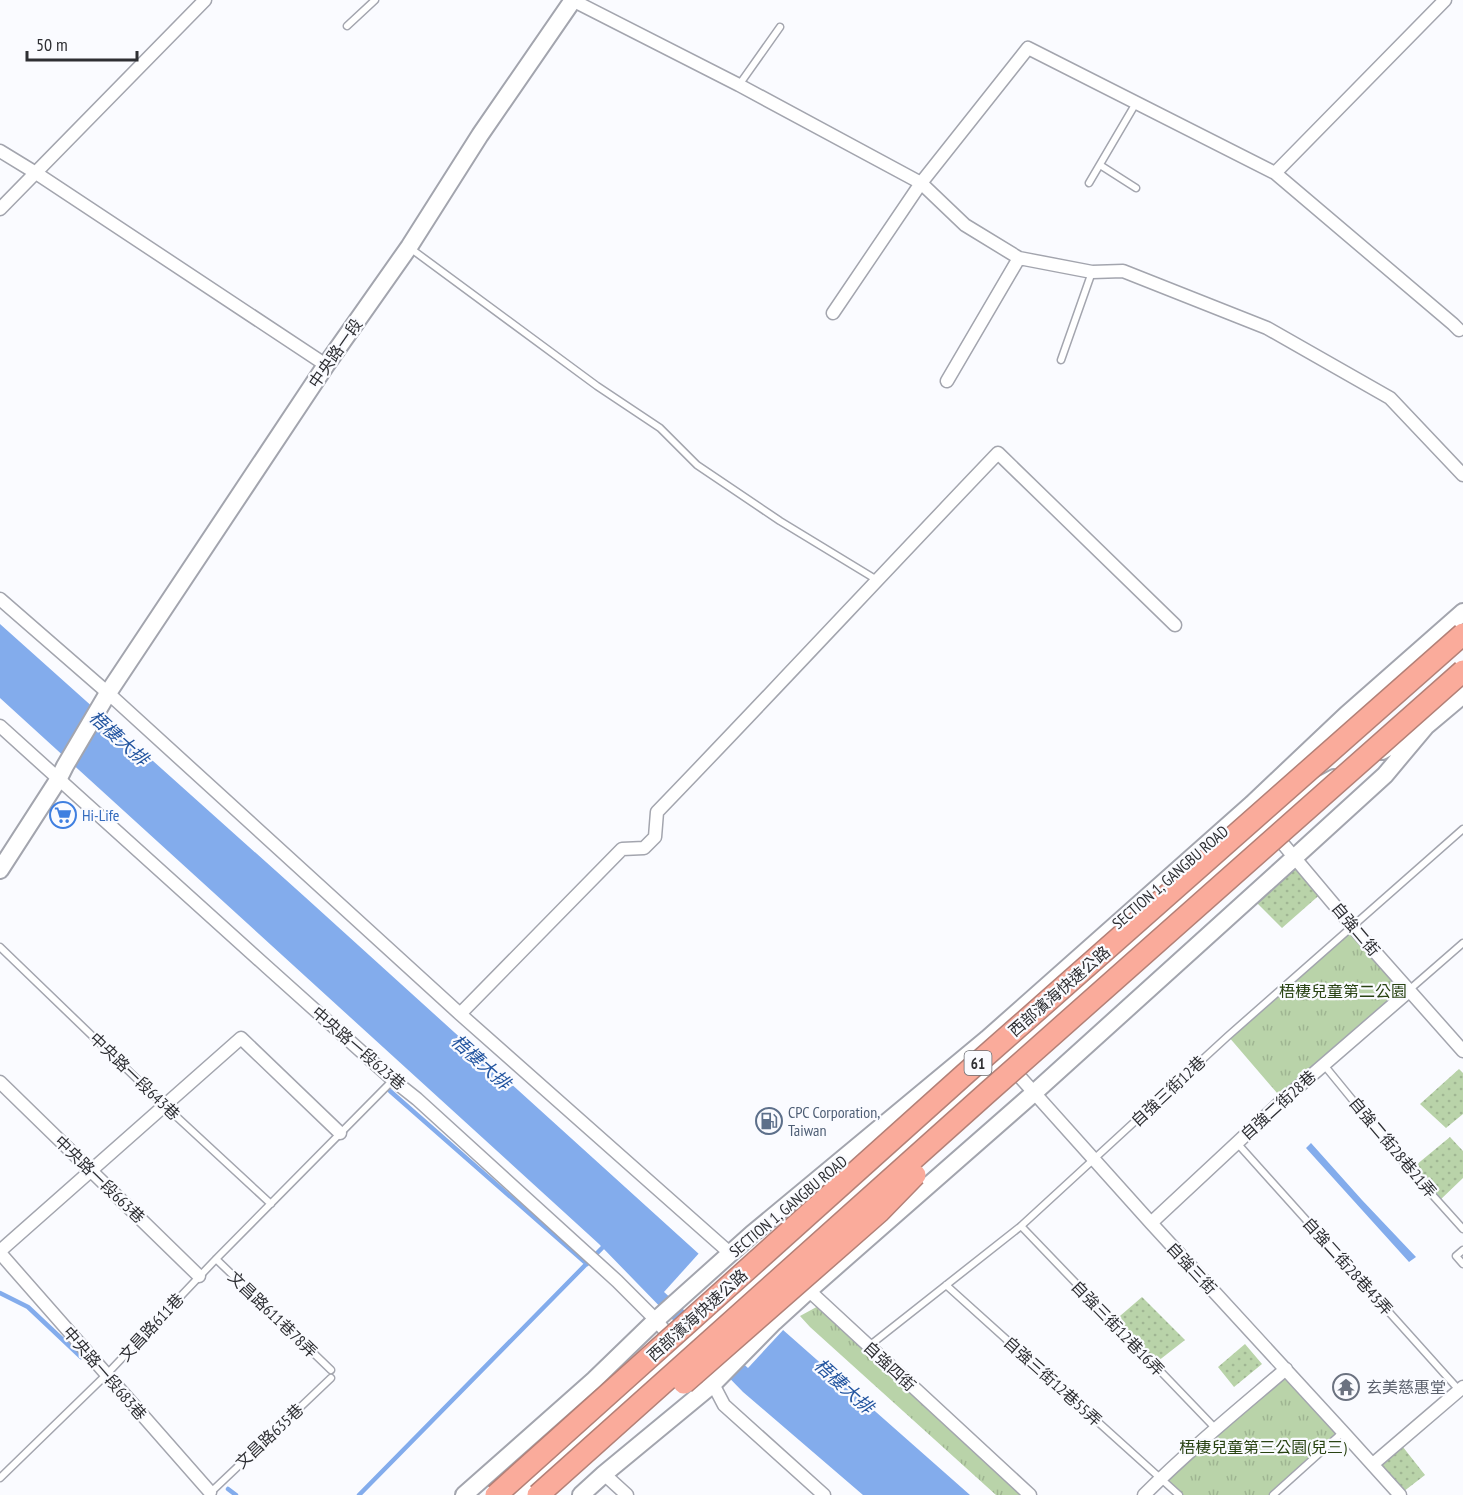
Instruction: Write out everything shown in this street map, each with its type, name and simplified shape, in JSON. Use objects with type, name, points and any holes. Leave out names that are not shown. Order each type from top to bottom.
[{"type":"highway","name":"西部濱海快速公路","points":[[496,1495],[965,1074],[1463,634]]},
{"type":"highway","name":"西部濱海快速公路","points":[[538,1495],[1463,671]]},
{"type":"highway","points":[[479,1495],[897,1122],[931,1093],[965,1074]]},
{"type":"highway","points":[[558,1495],[880,1211],[959,1129],[988,1092]]},
{"type":"street","points":[[0,209],[205,0]]},
{"type":"street","points":[[572,0],[739,85],[921,183],[965,225],[1019,258],[1092,272],[1123,271],[1267,328],[1390,398],[1463,475]]},
{"type":"street","name":"中央路一段","points":[[62,773],[108,693],[326,365],[410,247],[480,135],[572,0]]},
{"type":"street","points":[[1275,173],[1445,0]]},
{"type":"street","points":[[833,313],[921,183],[1028,48],[1275,173],[1459,330]]},
{"type":"street","points":[[0,151],[326,365]]},
{"type":"street","points":[[947,381],[1019,258]]},
{"type":"street","points":[[460,1014],[622,849],[644,848],[655,837],[657,812],[998,453],[1175,625]]},
{"type":"street","points":[[0,599],[108,693],[460,1014],[731,1254]]},
{"type":"street","name":"SECTION 1, GANGBU ROAD","points":[[464,1495],[594,1380],[656,1320],[752,1234],[987,1039],[1252,804],[1346,715],[1463,612]]},
{"type":"street","name":"SECTION 1, GANGBU ROAD","points":[[1306,793],[1385,681]]},
{"type":"street","name":"SECTION 1, GANGBU ROAD","points":[[581,1495],[713,1384],[808,1291],[1035,1092],[1295,858],[1385,775],[1426,726],[1463,695]]},
{"type":"street","name":"中央路一段623巷","points":[[0,726],[62,773],[112,826],[609,1273],[656,1320],[713,1384],[724,1405],[824,1495]]},
{"type":"street","name":"SECTION 1, GANGBU ROAD","points":[[516,1495],[777,1260],[1306,793],[1426,726]]},
{"type":"street","points":[[0,870],[62,773]]},
{"type":"street","name":"自強二街","points":[[1252,804],[1352,926],[1463,1051]]},
{"type":"street","name":"自強二街28巷","points":[[1150,1223],[1324,1064],[1409,991]]},
{"type":"street","points":[[0,1252],[241,1038],[340,1133]]},
{"type":"street","name":"自強三街","points":[[987,1039],[1150,1223],[1400,1495]]},
{"type":"street","name":"中央路一段663巷","points":[[0,1082],[199,1276]]},
{"type":"street","name":"自強四街","points":[[752,1234],[808,1291],[1030,1495]]},
{"type":"street","name":"中央路一段683巷","points":[[0,1252],[208,1494]]},
{"type":"street","points":[[1144,1495],[1216,1429],[1286,1370]]},
{"type":"street","points":[[1373,1464],[1461,1388]]},
{"type":"street","points":[[604,1474],[627,1495]]},
{"type":"lane","points":[[347,26],[375,0]]},
{"type":"lane","points":[[739,85],[780,27]]},
{"type":"lane","points":[[1089,183],[1136,102]]},
{"type":"lane","points":[[1100,165],[1136,188]]},
{"type":"lane","points":[[410,247],[597,386],[660,428],[697,465],[780,521],[877,580]]},
{"type":"lane","points":[[1061,360],[1092,272]]},
{"type":"lane","name":"自強三街12巷","points":[[868,1347],[1021,1226],[1228,1036],[1463,828]]},
{"type":"lane","points":[[1409,991],[1463,943]]},
{"type":"lane","name":"中央路一段643巷","points":[[0,947],[165,1106],[271,1204]]},
{"type":"lane","name":"自強二街28巷21弄","points":[[1324,1064],[1410,1170],[1462,1227]]},
{"type":"lane","name":"文昌路611巷","points":[[0,1478],[106,1375],[199,1276],[393,1080]]},
{"type":"lane","name":"自強二街28巷43弄","points":[[1237,1143],[1461,1388]]},
{"type":"lane","name":"自強三街12巷16弄","points":[[1021,1226],[1216,1429]]},
{"type":"lane","points":[[1463,1250],[1456,1256],[1463,1264]]},
{"type":"lane","name":"文昌路611巷78弄","points":[[216,1259],[331,1370]]},
{"type":"lane","name":"自強三街12巷55弄","points":[[945,1285],[1179,1495]]},
{"type":"lane","name":"文昌路635巷","points":[[208,1494],[332,1378]]},
{"type":"lane","points":[[1273,1495],[1344,1432]]},
{"type":"green space","points":[[1295,857],[1324,891],[1282,928],[1251,897]]},
{"type":"green space","name":"梧棲兒童第二公園","points":[[1352,926],[1409,991],[1283,1100],[1228,1036]]},
{"type":"green space","points":[[1459,1069],[1463,1073],[1463,1114],[1446,1128],[1420,1104]]},
{"type":"green space","points":[[1450,1137],[1463,1151],[1463,1178],[1438,1202],[1410,1170]]},
{"type":"green space","points":[[1142,1297],[1185,1340],[1153,1365],[1113,1322]]},
{"type":"green space","points":[[822,1304],[1027,1495],[996,1495],[800,1316]]},
{"type":"green space","points":[[1245,1344],[1262,1364],[1234,1387],[1218,1367]]},
{"type":"green space","name":"梧棲兒童第三公園(兒三)","points":[[1286,1369],[1343,1432],[1273,1495],[1179,1495],[1161,1478]]},
{"type":"green space","points":[[1399,1442],[1425,1475],[1399,1495],[1373,1464]]},
{"type":"water","name":"梧棲大排","points":[[0,624],[774,1322],[970,1495],[863,1495],[743,1392],[599,1244],[0,698]]},
{"type":"water","points":[[1311,1143],[1416,1257],[1409,1262],[1306,1148]]},
{"type":"pier","points":[[701,1251],[785,1328],[748,1368],[664,1292]]},
{"type":"waterway","points":[[390,1091],[587,1264]]},
{"type":"waterway","points":[[359,1495],[606,1244]]},
{"type":"waterway","points":[[0,1293],[28,1307],[81,1357]]},
{"type":"waterway","points":[[228,1489],[236,1495]]},
{"type":"place","name":"Hi-Life","points":[[63,815]]},
{"type":"place","name":"CPC Corporation, Taiwan","points":[[769,1121]]},
{"type":"place","name":"玄美慈惠堂","points":[[1346,1387]]}]
